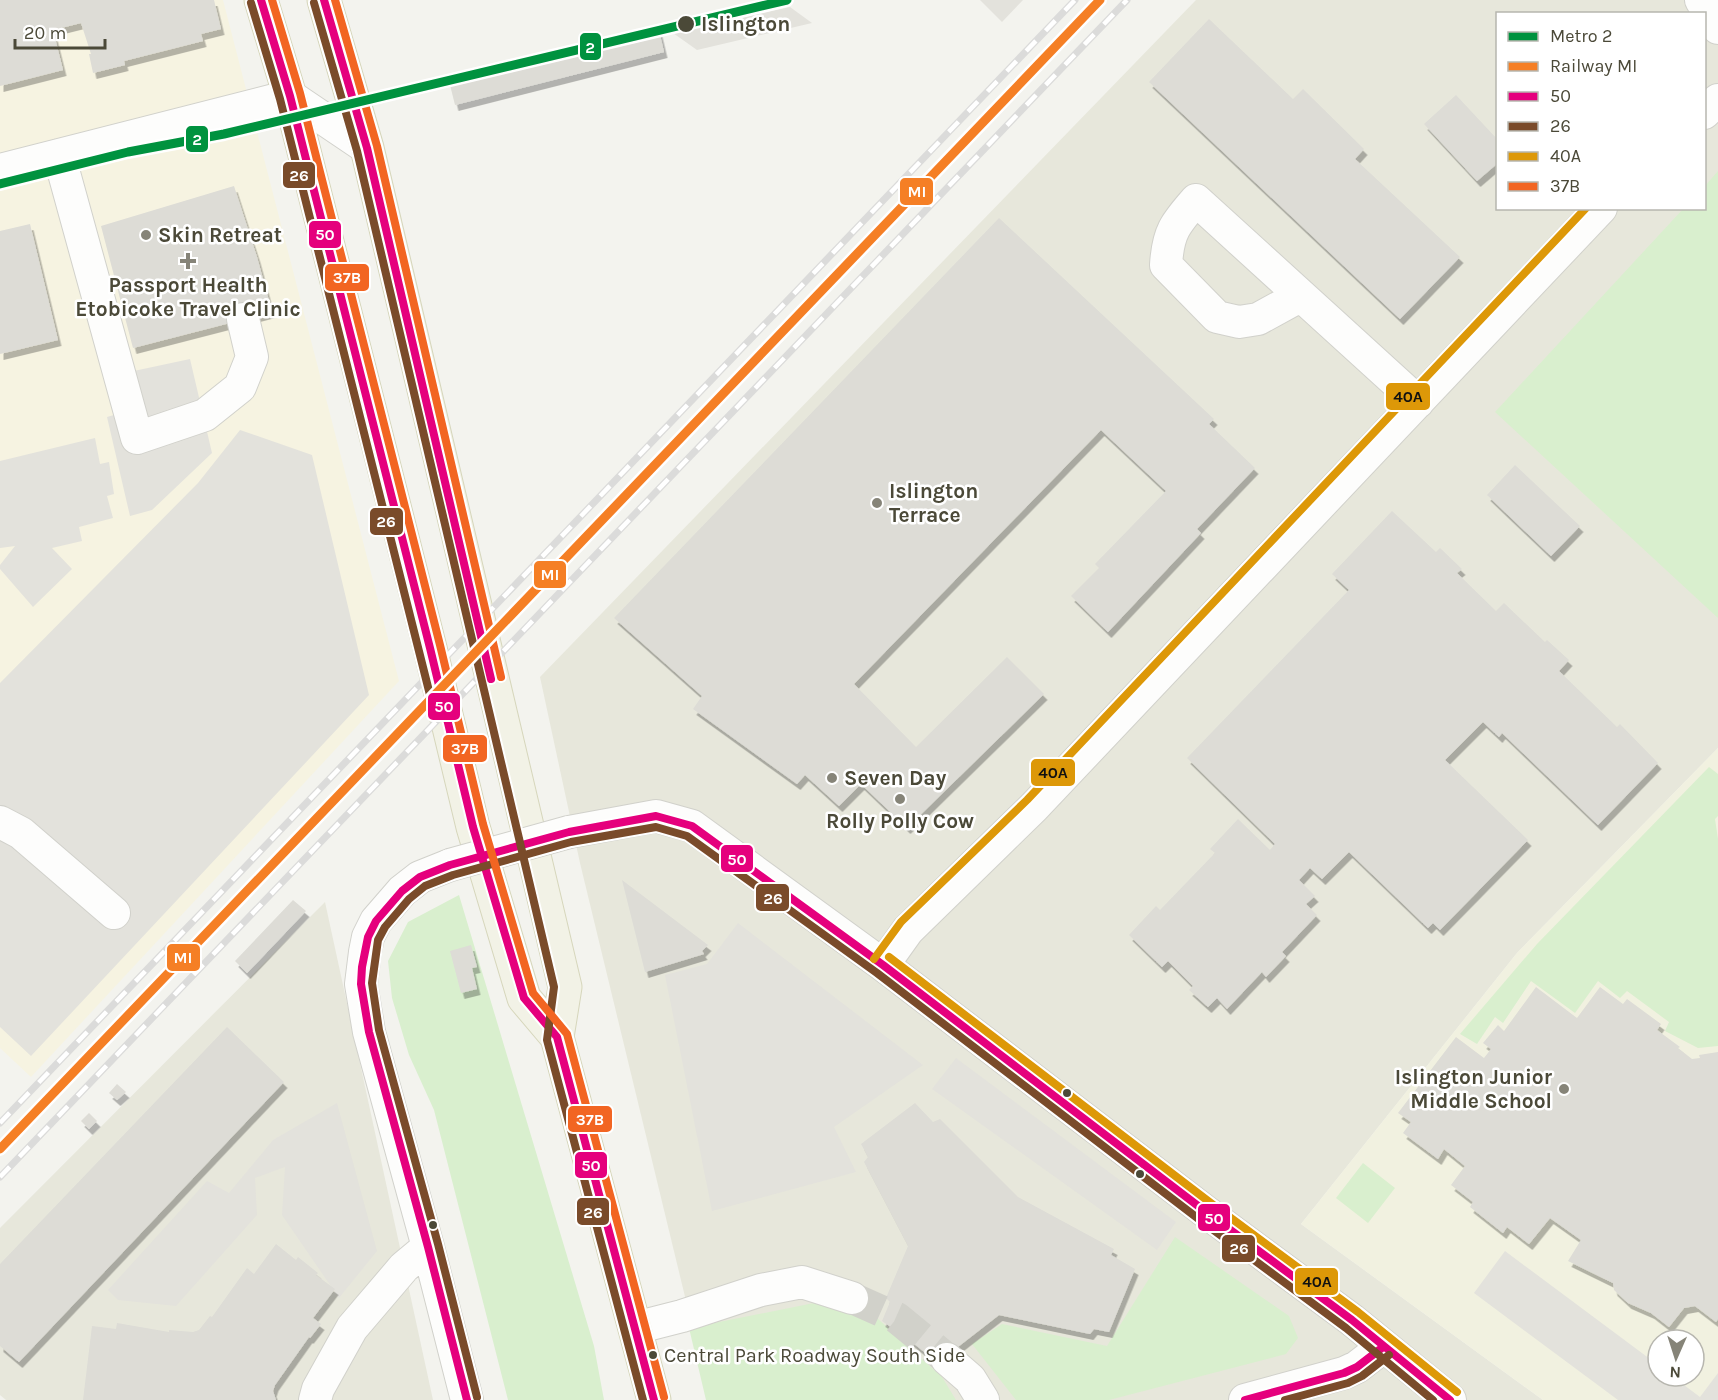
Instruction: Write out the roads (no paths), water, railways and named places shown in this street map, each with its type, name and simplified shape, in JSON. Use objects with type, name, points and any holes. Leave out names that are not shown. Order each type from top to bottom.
[{"type":"main road","points":[[261,0],[290,96],[430,648],[472,827],[524,998],[557,1037]]},
{"type":"main road","points":[[324,0],[367,148],[565,987],[557,1037],[654,1400]]},
{"type":"street","points":[[1701,0],[1718,28]]},
{"type":"street","points":[[0,170],[290,96],[367,148]]},
{"type":"street","points":[[1706,110],[1718,100]]},
{"type":"street","points":[[59,155],[137,438],[205,416],[240,387],[252,357],[243,319]]},
{"type":"street","points":[[883,965],[908,930],[1034,807],[1599,210]]},
{"type":"street","points":[[1300,296],[1418,402]]},
{"type":"street","points":[[0,799],[11,828],[114,913]]},
{"type":"street","points":[[467,1400],[369,1032],[361,984],[368,937],[376,921],[387,907],[420,877],[450,865],[569,832],[656,816],[692,826],[883,965],[1197,1206],[1352,1320],[1450,1400]]},
{"type":"street","points":[[315,1400],[318,1389],[352,1328],[404,1267],[428,1247]]},
{"type":"street","points":[[635,1328],[682,1316],[761,1290],[802,1282],[852,1298]]},
{"type":"street","points":[[1245,1400],[1344,1374],[1383,1347]]},
{"type":"street","points":[[946,1359],[970,1379],[983,1400]]},
{"type":"tunnel","points":[[852,1298],[897,1318],[947,1359]]},
{"type":"railway","points":[[0,1123],[1075,0]]},
{"type":"railway","points":[[0,1177],[1127,0]]},
{"type":"metro line","name":"2","points":[[0,184],[128,152],[224,134],[787,0]]},
{"type":"rail line","name":"MI","points":[[0,1149],[1100,0]]},
{"type":"place","name":"Islington","points":[[686,24]]},
{"type":"place","name":"Skin Retreat","points":[[146,235]]},
{"type":"place","name":"Passport Health Etobicoke Travel Clinic","points":[[188,261]]},
{"type":"place","name":"Islington Terrace","points":[[877,503]]},
{"type":"place","name":"Seven Day","points":[[832,778]]},
{"type":"place","name":"Rolly Polly Cow","points":[[900,799]]},
{"type":"place","name":"Islington Junior Middle School","points":[[1564,1089]]},
{"type":"place","name":"Central Park Roadway South Side","points":[[653,1355]]}]
